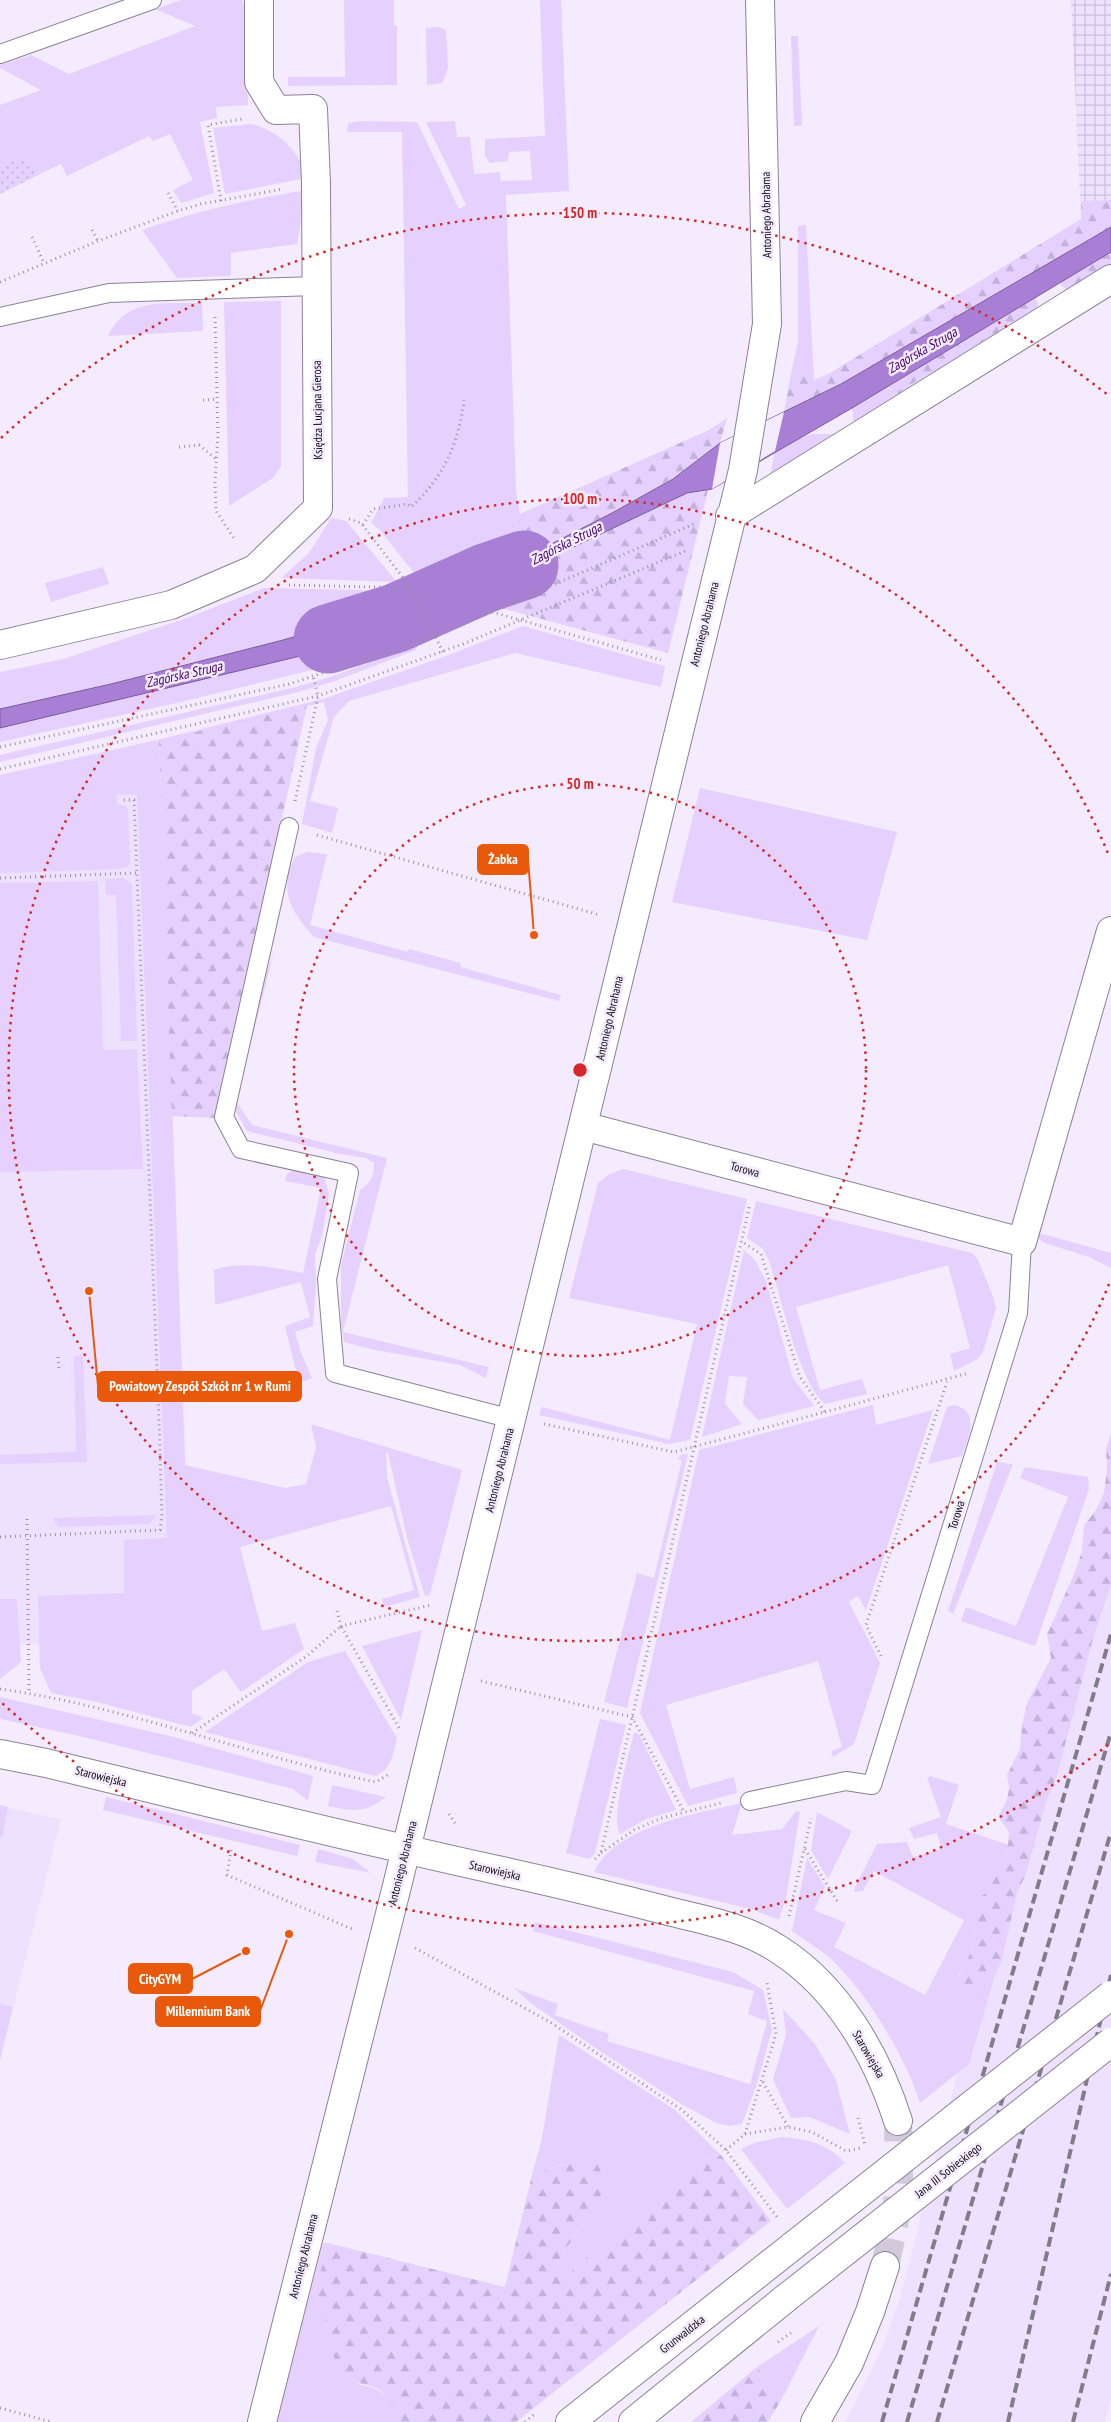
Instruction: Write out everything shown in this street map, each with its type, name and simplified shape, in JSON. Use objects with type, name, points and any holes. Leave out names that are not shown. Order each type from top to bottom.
[{"type":"street","points":[[259,0],[259,82],[271,103]]},
{"type":"street","name":"Antoniego Abrahama","points":[[262,2422],[406,1850],[730,516],[743,470],[767,324],[760,0]]},
{"type":"street","name":"Księdza Lucjana Gierosa","points":[[271,103],[276,110],[313,109],[316,183],[318,508]]},
{"type":"street","points":[[730,516],[1111,279]]},
{"type":"street","points":[[0,645],[171,605],[256,568],[318,508]]},
{"type":"street","name":"Torowa","points":[[583,1126],[1022,1242],[1111,931]]},
{"type":"street","name":"Starowiejska","points":[[0,1754],[46,1763],[406,1850],[608,1895],[749,1932],[800,1964],[831,1996],[866,2044],[887,2087],[898,2121]]},
{"type":"street","points":[[788,2234],[1111,1995]]},
{"type":"street","name":"Jana III Sobieskiego","points":[[633,2422],[786,2298],[1111,2042]]},
{"type":"street","name":"Grunwaldzka","points":[[570,2422],[788,2234]]},
{"type":"street","points":[[815,2422],[849,2363],[870,2312],[885,2266]]},
{"type":"lane","points":[[0,54],[152,0]]},
{"type":"lane","points":[[0,317],[109,293],[316,286]]},
{"type":"lane","points":[[289,827],[224,1117],[241,1149],[349,1173],[327,1279],[335,1374],[512,1419]]},
{"type":"lane","name":"Torowa","points":[[817,1788],[846,1781],[872,1785],[1018,1313],[1022,1242]]},
{"type":"lane","points":[[750,1801],[817,1788]]},
{"type":"path","points":[[222,201],[208,125],[248,118],[271,103]]},
{"type":"path","points":[[0,282],[98,241],[178,211],[316,183]]},
{"type":"path","points":[[168,192],[178,211]]},
{"type":"path","points":[[92,230],[98,241]]},
{"type":"path","points":[[32,237],[44,263]]},
{"type":"path","points":[[214,290],[218,399],[216,511],[256,568],[278,585],[411,588]]},
{"type":"path","points":[[203,400],[218,399]]},
{"type":"path","points":[[363,526],[373,509],[408,504],[411,507],[429,490],[449,459],[461,425],[464,400]]},
{"type":"path","points":[[179,447],[199,445],[216,460]]},
{"type":"path","points":[[318,508],[363,526],[411,588],[443,652]]},
{"type":"path","points":[[0,748],[289,684],[436,636],[700,522]]},
{"type":"path","points":[[0,769],[318,696],[443,652],[692,549]]},
{"type":"path","points":[[491,612],[666,661]]},
{"type":"path","points":[[312,676],[318,696],[289,827],[631,925]]},
{"type":"path","points":[[0,1537],[160,1530],[162,1516],[159,1420],[134,800],[121,800]]},
{"type":"path","points":[[0,878],[136,873]]},
{"type":"path","points":[[601,1853],[757,1172]]},
{"type":"path","points":[[741,1241],[761,1254],[800,1377],[815,1402],[825,1412]]},
{"type":"path","points":[[58,1357],[59,1370]]},
{"type":"path","points":[[542,1423],[674,1452],[947,1381],[978,1370]]},
{"type":"path","points":[[885,1664],[866,1625],[947,1381]]},
{"type":"path","points":[[27,1519],[29,1694]]},
{"type":"path","points":[[192,1734],[307,1656],[341,1626],[439,1603]]},
{"type":"path","points":[[337,1611],[341,1626],[402,1732]]},
{"type":"path","points":[[477,1680],[632,1717],[684,1812]]},
{"type":"path","points":[[0,1690],[29,1694],[192,1734],[324,1771],[376,1782],[392,1772]]},
{"type":"path","points":[[788,1918],[805,1849],[817,1788]]},
{"type":"path","points":[[594,1860],[634,1830],[684,1812],[740,1798],[750,1801]]},
{"type":"path","points":[[444,1808],[459,1828]]},
{"type":"path","points":[[805,1849],[837,1901]]},
{"type":"path","points":[[231,1850],[227,1875],[344,1926],[384,1937],[424,1952],[550,2022],[682,2110],[726,2150],[788,2234]]},
{"type":"path","points":[[745,2134],[776,2034],[766,1980],[774,1987]]},
{"type":"path","points":[[762,2081],[788,2127]]},
{"type":"path","points":[[726,2150],[745,2134],[788,2127],[812,2132],[846,2151],[866,2147],[858,2114]]},
{"type":"path","points":[[0,2408],[52,2422]]},
{"type":"shaded area","points":[[1071,0],[1111,0],[1111,210],[1081,219]]},
{"type":"shaded area","points":[[159,741],[192,1633],[103,1642],[0,1646],[0,778]]},
{"type":"shaded area","points":[[1111,1526],[1111,2399],[1105,2422],[845,2422],[880,2353],[900,2298],[965,2043]]},
{"type":"shaded area","points":[[0,1806],[61,1819],[0,2060]]},
{"type":"green space","points":[[181,0],[242,0],[245,9],[248,105],[216,107],[217,118],[200,122],[214,193],[181,203],[173,190],[193,180],[170,134],[153,141],[149,136],[67,176],[61,164],[42,173],[22,156],[0,166],[0,105],[41,90],[0,68],[0,65],[31,55],[69,74],[195,26],[155,9]]},
{"type":"green space","points":[[344,0],[394,0],[394,25],[397,26],[397,85],[288,86],[288,77],[345,77]]},
{"type":"green space","points":[[540,0],[561,0],[569,191],[506,195],[516,491],[520,514],[513,542],[492,561],[496,566],[477,571],[430,593],[379,529],[371,523],[384,498],[408,497],[402,132],[347,132],[348,123],[363,121],[417,122],[459,209],[466,205],[426,122],[455,121],[457,137],[470,137],[474,174],[500,172],[501,181],[532,180],[530,151],[509,152],[508,161],[490,163],[485,156],[485,139],[545,136]]},
{"type":"green space","points":[[438,27],[446,30],[448,68],[442,83],[427,85],[426,28]]},
{"type":"green space","points":[[791,36],[798,36],[802,126],[794,126]]},
{"type":"green space","points":[[250,124],[269,130],[286,143],[299,159],[306,178],[225,194],[213,128]]},
{"type":"green space","points":[[22,156],[42,173],[0,194],[0,166]]},
{"type":"green space","points":[[307,190],[297,244],[231,253],[231,276],[177,278],[142,230],[223,206]]},
{"type":"green space","points":[[1111,200],[1111,227],[841,384],[784,412],[791,373],[813,362],[814,380],[830,373],[1081,219],[1081,201]]},
{"type":"green space","points":[[806,225],[813,362],[791,373],[798,341],[798,226]]},
{"type":"green space","points":[[1111,252],[1111,266],[1075,289],[1065,289],[1060,283]]},
{"type":"green space","points":[[1035,298],[1038,303],[1037,310],[955,362],[917,380],[900,395],[887,386]]},
{"type":"green space","points":[[281,301],[281,466],[273,478],[229,506],[224,302]]},
{"type":"green space","points":[[202,303],[203,331],[108,336],[116,323],[136,309],[148,305]]},
{"type":"green space","points":[[938,371],[854,425],[852,408],[887,386],[890,390],[908,390],[917,380]]},
{"type":"green space","points":[[727,418],[720,443],[680,474],[612,513],[518,561],[496,566],[485,553],[513,542],[520,514],[709,430]]},
{"type":"green space","points":[[812,434],[841,434],[770,476],[775,451],[801,437]]},
{"type":"green space","points":[[708,490],[668,653],[471,600],[463,600],[687,493]]},
{"type":"green space","points":[[331,518],[346,521],[397,582],[281,578],[309,553]]},
{"type":"green space","points":[[103,567],[109,584],[51,602],[45,583]]},
{"type":"green space","points":[[264,588],[403,591],[413,600],[364,618],[314,632],[80,692],[0,709],[0,672],[63,659],[187,618]]},
{"type":"green space","points":[[423,619],[424,629],[415,637],[312,670],[181,702],[0,742],[0,728],[377,635]]},
{"type":"green space","points":[[523,626],[665,666],[661,687],[515,653],[349,701],[334,717],[310,801],[338,808],[332,833],[302,824],[316,748],[328,720],[324,702],[159,742],[185,1465],[285,1488],[306,1484],[316,1447],[311,1425],[314,1425],[462,1470],[430,1595],[425,1596],[407,1538],[388,1453],[386,1453],[387,1477],[420,1597],[384,1607],[382,1599],[414,1590],[391,1506],[240,1547],[262,1631],[295,1623],[304,1649],[241,1692],[224,1669],[192,1691],[192,1713],[203,1718],[191,1727],[97,1702],[51,1693],[40,1668],[38,1596],[124,1593],[124,1540],[167,1538],[137,795],[117,794],[117,804],[128,809],[130,863],[126,867],[119,869],[0,873],[0,775],[157,740],[323,699],[446,656]]},
{"type":"green space","points":[[418,645],[416,650],[335,681],[298,692],[0,762],[0,755],[296,687],[333,676]]},
{"type":"green space","points":[[307,705],[216,1118],[172,1116],[159,741]]},
{"type":"green space","points":[[700,788],[897,832],[867,940],[672,902]]},
{"type":"green space","points":[[307,852],[327,854],[310,925],[408,952],[409,949],[461,963],[460,967],[561,995],[559,1001],[314,937],[293,909],[287,891],[290,869],[295,857]]},
{"type":"green space","points":[[123,878],[132,884],[137,1041],[121,1041],[116,895],[106,895],[105,879]]},
{"type":"green space","points":[[98,881],[103,1050],[137,1049],[143,1169],[0,1172],[0,883]]},
{"type":"green space","points":[[274,952],[236,1101],[252,1125],[387,1158],[343,1332],[489,1367],[486,1378],[460,1365],[370,1349],[344,1342],[341,1323],[341,1265],[360,1190],[367,1185],[371,1178],[374,1163],[366,1158],[340,1154],[247,1131],[234,1108],[259,992]]},
{"type":"green space","points":[[623,1169],[747,1199],[690,1440],[669,1444],[539,1415],[542,1407],[670,1440],[697,1324],[569,1298],[598,1183],[608,1175]]},
{"type":"green space","points":[[294,1170],[317,1173],[324,1177],[329,1194],[322,1236],[315,1255],[316,1284],[313,1326],[295,1332],[301,1353],[312,1378],[299,1383],[285,1326],[310,1317],[301,1282],[215,1305],[214,1270],[247,1265],[303,1273],[321,1188],[285,1181],[287,1174]]},
{"type":"green space","points":[[756,1201],[972,1253],[978,1260],[996,1308],[983,1352],[978,1359],[954,1371],[950,1354],[970,1348],[948,1265],[796,1307],[820,1390],[862,1379],[867,1394],[825,1404],[806,1377],[798,1358],[769,1261],[763,1249],[747,1238]]},
{"type":"green space","points":[[1039,1233],[1111,1253],[1111,1268],[1089,1257],[1045,1243],[1036,1237]]},
{"type":"green space","points":[[744,1250],[755,1260],[766,1281],[793,1378],[814,1406],[758,1420],[743,1404],[747,1377],[729,1376],[725,1404],[742,1424],[702,1437]]},
{"type":"green space","points":[[74,1356],[83,1356],[87,1462],[0,1464],[0,1455],[76,1452]]},
{"type":"green space","points":[[873,1405],[876,1425],[933,1410],[866,1610],[858,1596],[849,1602],[880,1663],[854,1744],[833,1757],[831,1751],[842,1747],[818,1661],[666,1705],[690,1789],[734,1777],[737,1793],[688,1806],[640,1713],[699,1450]]},
{"type":"green space","points":[[955,1405],[963,1408],[968,1413],[970,1419],[969,1434],[962,1456],[928,1464],[947,1407]]},
{"type":"green space","points":[[1111,1433],[1111,1584],[1094,1635],[1057,1775],[1046,1802],[1026,1874],[1017,1893],[1002,1960],[993,1975],[982,1981],[979,1995],[965,1994],[955,1987],[973,1943],[976,1917],[975,1902],[989,1890],[1007,1854],[1009,1832],[998,1817],[1007,1800],[1009,1788],[1007,1775],[1020,1749],[1022,1724],[1028,1701],[1051,1658],[1047,1634],[1075,1572],[1082,1551],[1084,1525],[1096,1510],[1104,1493],[1107,1469],[1106,1449]]},
{"type":"green space","points":[[688,1454],[627,1708],[604,1702],[637,1573],[654,1578],[682,1460],[677,1459],[681,1455]]},
{"type":"green space","points":[[997,1462],[1013,1464],[953,1614],[948,1611]]},
{"type":"green space","points":[[1025,1467],[1088,1477],[1089,1489],[1035,1646],[961,1621],[966,1607],[1016,1626],[1068,1497],[1020,1478]]},
{"type":"green space","points":[[157,1515],[149,1524],[58,1527],[53,1518]]},
{"type":"green space","points":[[0,1599],[17,1599],[21,1662],[0,1679]]},
{"type":"green space","points":[[422,1630],[401,1720],[362,1646]]},
{"type":"green space","points":[[345,1651],[397,1738],[391,1760],[381,1773],[375,1776],[205,1732],[308,1662]]},
{"type":"green space","points":[[0,1697],[174,1737],[313,1776],[308,1801],[293,1789],[75,1735],[0,1719]]},
{"type":"green space","points":[[600,1719],[626,1725],[595,1853],[589,1859],[566,1853]]},
{"type":"green space","points":[[634,1733],[639,1734],[676,1810],[646,1819],[620,1834],[617,1815],[619,1800]]},
{"type":"green space","points":[[930,1776],[959,1785],[946,1824],[1009,1845],[1004,1862],[989,1890],[975,1902],[976,1921],[971,1951],[958,1976],[967,1994],[972,1996],[982,1981],[993,1975],[1002,1960],[994,1978],[969,2064],[920,2103],[914,2085],[895,2045],[857,1988],[830,1958],[792,1931],[807,1858],[825,1887],[814,1910],[846,1923],[834,1947],[925,1995],[964,1920],[874,1871],[863,1891],[854,1892],[877,1844],[907,1842],[913,1857],[942,1849],[937,1833],[914,1839],[909,1828],[941,1817],[927,1778]]},
{"type":"green space","points":[[332,1785],[386,1797],[365,1809],[352,1810],[328,1806]]},
{"type":"green space","points":[[106,1797],[300,1845],[297,1856],[103,1810]]},
{"type":"green space","points":[[742,1803],[732,1835],[782,1829],[796,1811],[800,1812],[786,1898],[779,1920],[751,1909],[594,1872],[605,1856],[620,1843],[639,1832],[681,1817]]},
{"type":"green space","points":[[0,1805],[8,1807],[3,1834],[0,1839]]},
{"type":"green space","points":[[817,1812],[852,1831],[828,1879],[811,1850]]},
{"type":"green space","points":[[318,1849],[353,1859],[371,1873],[315,1862]]},
{"type":"green space","points":[[535,1922],[733,1972],[763,1990],[772,2030],[756,2087],[742,2124],[729,2126],[716,2123],[683,2105],[594,2047],[532,2004],[514,1988],[558,2004],[555,2015],[609,2034],[607,2041],[750,2084],[767,2021],[748,2014],[754,1991],[533,1931]]},
{"type":"green space","points":[[0,2004],[13,2007],[0,2060]]},
{"type":"green space","points":[[783,2009],[815,2044],[836,2080],[850,2134],[809,2117],[791,2118],[773,2079],[786,2035]]},
{"type":"green space","points":[[559,2035],[675,2110],[721,2155],[701,2159],[685,2177],[674,2196],[656,2209],[626,2224],[607,2244],[583,2260],[564,2279],[556,2266],[575,2235],[592,2216],[563,2164],[532,2175],[542,2138]]},
{"type":"green space","points":[[781,2137],[816,2143],[831,2151],[845,2163],[787,2209],[741,2149],[754,2143]]},
{"type":"green space","points":[[721,2155],[771,2221],[516,2422],[394,2422],[400,2417],[384,2394],[376,2388],[349,2379],[341,2372],[336,2363],[324,2314],[314,2297],[328,2243],[505,2287],[532,2175],[580,2159],[597,2163],[606,2182],[592,2216],[575,2235],[556,2265],[564,2279],[583,2260],[607,2244],[626,2224],[656,2209],[674,2196],[685,2177],[701,2159]]},
{"type":"green space","points":[[323,2243],[328,2243],[314,2297],[323,2307],[327,2326],[358,2384],[374,2388],[384,2394],[400,2417],[394,2422],[277,2422]]},
{"type":"green space","points":[[819,2326],[783,2397],[757,2367]]},
{"type":"green space","points":[[757,2367],[783,2397],[768,2422],[691,2422]]},
{"type":"water","points":[[1111,227],[1111,252],[852,408],[712,489],[687,493],[441,610],[430,593],[477,571],[518,561],[612,513],[673,479],[720,443],[841,384]]},
{"type":"water","points":[[413,600],[423,619],[338,647],[0,728],[0,709],[111,684],[283,640],[389,610]]},
{"type":"pier","points":[[784,412],[775,451],[712,489],[720,443]]},
{"type":"waterway","name":"Zagórska Struga","points":[[328,639],[396,618],[486,578],[524,565]]},
{"type":"tunnel","points":[[885,2266],[896,2216],[899,2178],[898,2121]]},
{"type":"railway","points":[[882,2422],[1111,1634]]},
{"type":"railway","points":[[907,2422],[1111,1732]]},
{"type":"railway","points":[[937,2422],[1111,1832]]},
{"type":"railway","points":[[1008,2422],[1111,1975]]},
{"type":"railway","points":[[1073,2422],[1111,2274]]},
{"type":"place","name":"Żabka","points":[[534,935]]},
{"type":"place","name":"Powiatowy Zespół Szkół nr 1 w Rumi","points":[[89,1291]]},
{"type":"place","name":"Millennium Bank","points":[[289,1934]]},
{"type":"place","name":"CityGYM","points":[[246,1951]]}]
